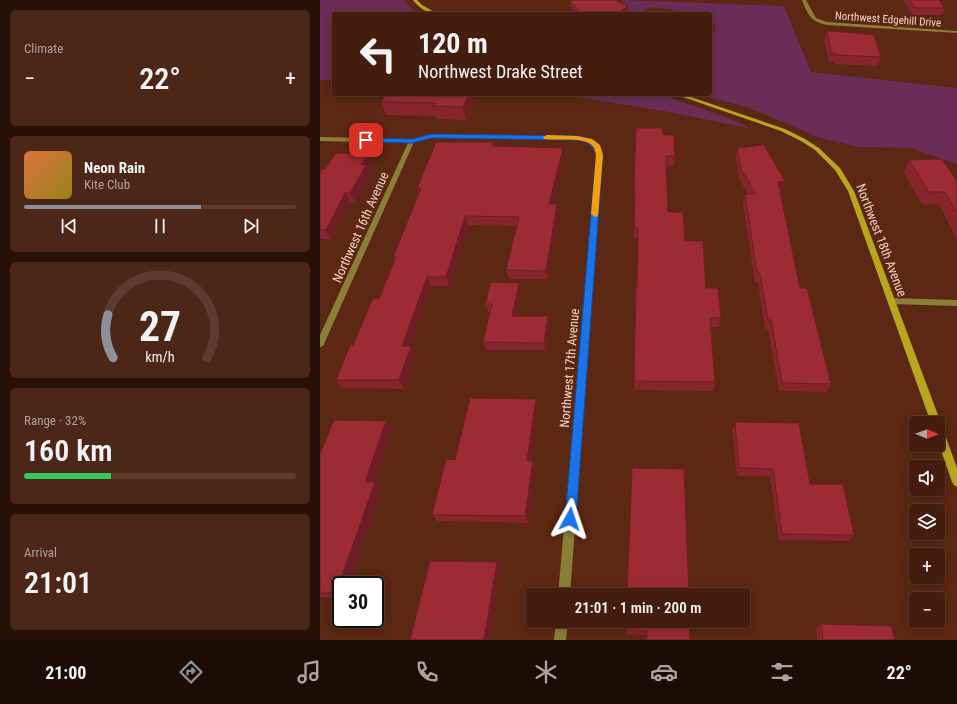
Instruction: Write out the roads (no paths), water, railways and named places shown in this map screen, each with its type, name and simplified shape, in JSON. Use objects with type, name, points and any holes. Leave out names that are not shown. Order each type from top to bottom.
[{"type":"street","points":[[415,0],[420,6],[432,12]]},
{"type":"street","name":"Northwest Edgehill Drive","points":[[804,0],[812,18],[817,22],[835,25],[957,32]]},
{"type":"street","name":"Northwest 18th Avenue","points":[[682,96],[783,130],[812,146],[838,169],[851,191],[933,416]]},
{"type":"street","name":"Northwest 17th Avenue","points":[[412,141],[432,136],[577,138],[590,140],[596,145],[600,155],[565,588]]},
{"type":"street","points":[[320,139],[412,141]]},
{"type":"street","name":"Northwest 16th Avenue","points":[[320,344],[412,141]]},
{"type":"street","points":[[891,301],[957,303]]},
{"type":"street","points":[[945,449],[957,482]]},
{"type":"street","points":[[560,640],[561,628]]}]
